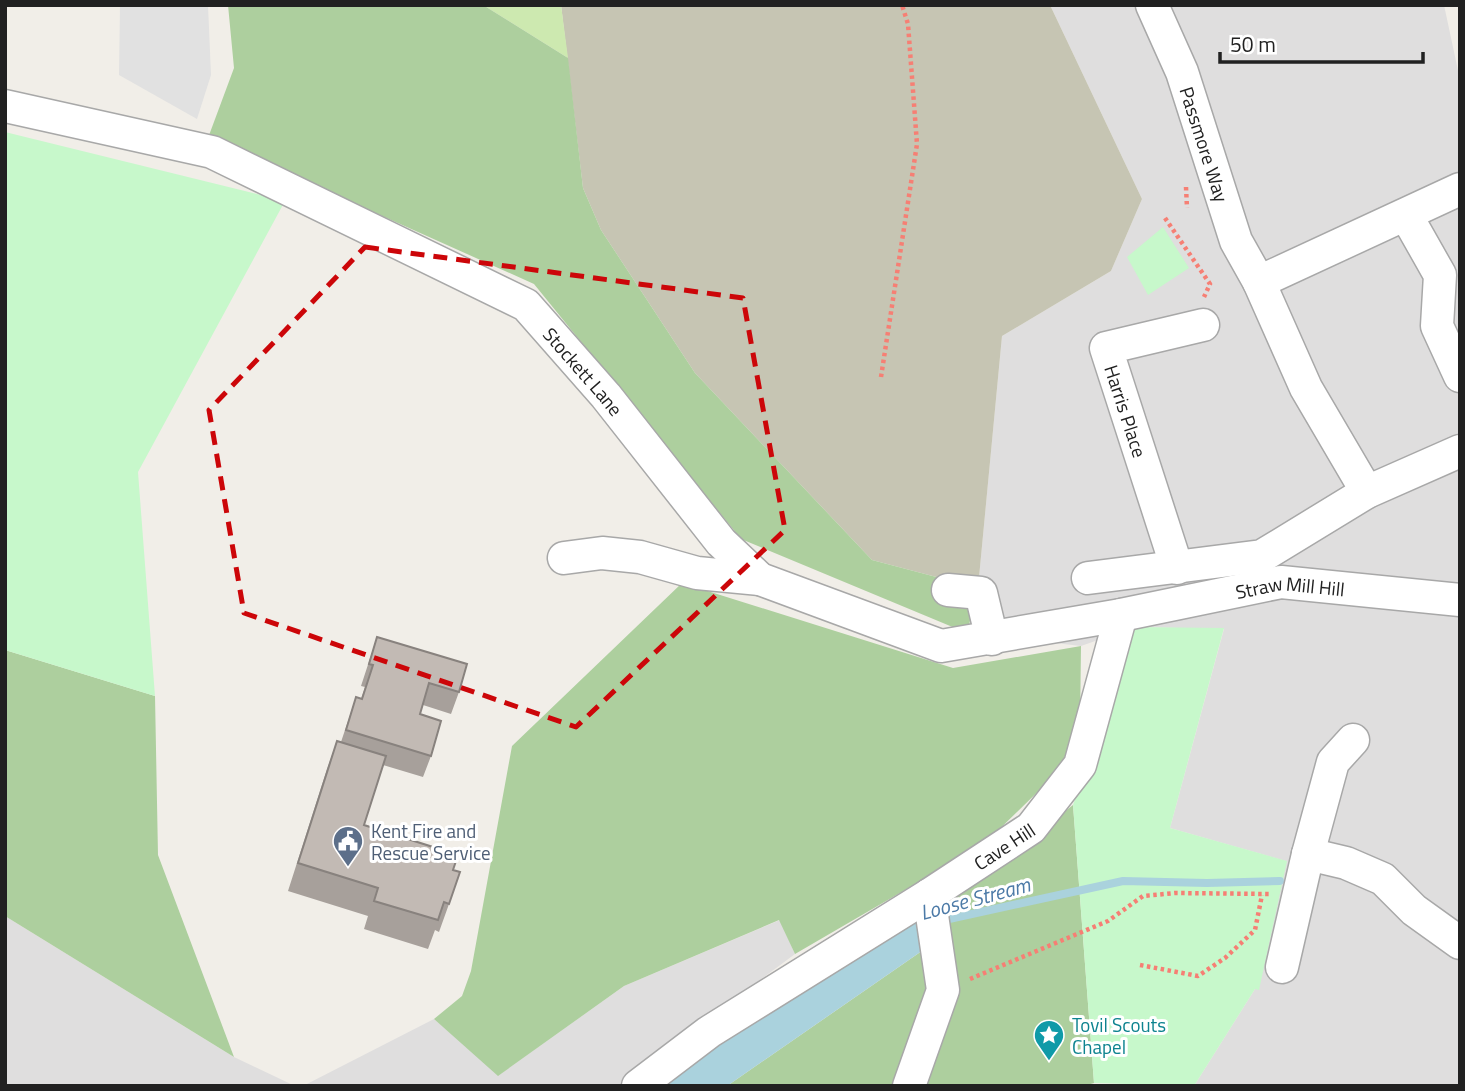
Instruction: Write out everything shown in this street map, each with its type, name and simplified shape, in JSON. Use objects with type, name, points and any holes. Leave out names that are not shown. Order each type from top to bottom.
[{"type":"street","name":"Passmore Way","points":[[1152,5],[1182,72],[1236,241],[1259,282],[1306,388],[1367,492]]},
{"type":"street","name":"Stockett Lane","points":[[5,106],[212,152],[526,305],[606,396],[721,542],[760,579],[941,646],[1121,615]]},
{"type":"street","points":[[1259,282],[1460,189]]},
{"type":"street","points":[[1406,215],[1440,275],[1437,326],[1460,376]]},
{"type":"street","name":"Harris Place","points":[[1177,568],[1105,348],[1203,325]]},
{"type":"street","points":[[1087,578],[1262,556],[1367,492],[1460,451]]},
{"type":"street","points":[[564,558],[615,554],[640,557],[697,573],[760,579]]},
{"type":"street","name":"Straw Mill Hill","points":[[1121,615],[1281,582],[1460,600]]},
{"type":"street","points":[[948,590],[981,593],[992,639]]},
{"type":"street","name":"Cave Hill","points":[[638,1086],[709,1032],[1031,828],[1080,765],[1121,615]]},
{"type":"street","points":[[1282,967],[1333,762],[1353,740]]},
{"type":"street","points":[[1308,854],[1346,863],[1383,879],[1414,910],[1460,943]]},
{"type":"street","points":[[909,1086],[943,990],[929,895]]},
{"type":"path","points":[[881,377],[917,144],[908,24],[902,5]]},
{"type":"path","points":[[1165,218],[1210,284],[1204,296],[1203,325]]},
{"type":"path","points":[[943,990],[1108,921],[1143,896],[1174,892],[1262,895],[1301,886]]},
{"type":"path","points":[[1140,965],[1198,976],[1226,958],[1255,930],[1262,895]]},
{"type":"highlighted area","points":[[365,247],[743,298],[785,530],[576,727],[244,613],[209,410]]},
{"type":"shaded area","points":[[120,5],[208,5],[211,75],[197,119],[119,75]]},
{"type":"shaded area","points":[[561,5],[1050,5],[1142,199],[1111,271],[1002,336],[978,588],[872,560],[695,373],[601,230],[583,188]]},
{"type":"shaded area","points":[[1050,5],[1444,5],[1460,80],[1460,1086],[1194,1086],[1255,989],[1286,861],[1170,828],[1224,629],[1135,627],[1081,646],[967,633],[978,588],[1002,336],[1111,271],[1142,199]]},
{"type":"shaded area","points":[[5,916],[234,1057],[295,1086],[5,1086]]},
{"type":"shaded area","points":[[780,920],[795,954],[618,1086],[303,1086],[434,1019],[499,1075],[624,986]]},
{"type":"green space","points":[[228,5],[483,5],[568,58],[583,188],[601,230],[695,373],[872,560],[978,588],[967,633],[741,539],[534,284],[208,138],[234,68]]},
{"type":"green space","points":[[483,5],[561,5],[568,58]]},
{"type":"green space","points":[[5,132],[285,201],[138,472],[155,696],[5,650]]},
{"type":"green space","points":[[1163,227],[1189,268],[1148,295],[1127,257]]},
{"type":"green space","points":[[682,583],[953,668],[1081,646],[1080,726],[1056,774],[984,844],[795,954],[779,920],[624,986],[498,1076],[434,1019],[462,996],[471,971],[512,746]]},
{"type":"green space","points":[[1135,627],[1224,628],[1170,828],[1287,861],[1259,990],[1255,989],[1194,1086],[1094,1083],[1073,805]]},
{"type":"green space","points":[[5,650],[155,696],[158,855],[234,1057],[5,916]]},
{"type":"green space","points":[[1073,805],[1094,1083],[1084,1086],[727,1086],[929,946],[941,909]]},
{"type":"water","points":[[921,908],[929,946],[727,1086],[662,1086],[672,1076]]},
{"type":"building","name":"Kent Fire and Rescue Service","points":[[377,637],[467,664],[459,692],[429,683],[420,714],[441,721],[431,756],[346,730],[356,697],[362,699],[373,665],[369,664]]},
{"type":"building","name":"Kent Fire and Rescue Service","points":[[337,741],[386,756],[364,825],[458,855],[453,870],[460,872],[449,904],[444,902],[438,920],[374,901],[378,888],[298,863]]},
{"type":"waterway","name":"Loose Stream","points":[[940,921],[1123,881],[1280,881]]},
{"type":"place","name":"Kent Fire and Rescue Service","points":[[348,868]]},
{"type":"place","name":"Tovil Scouts Chapel","points":[[1049,1062]]}]
